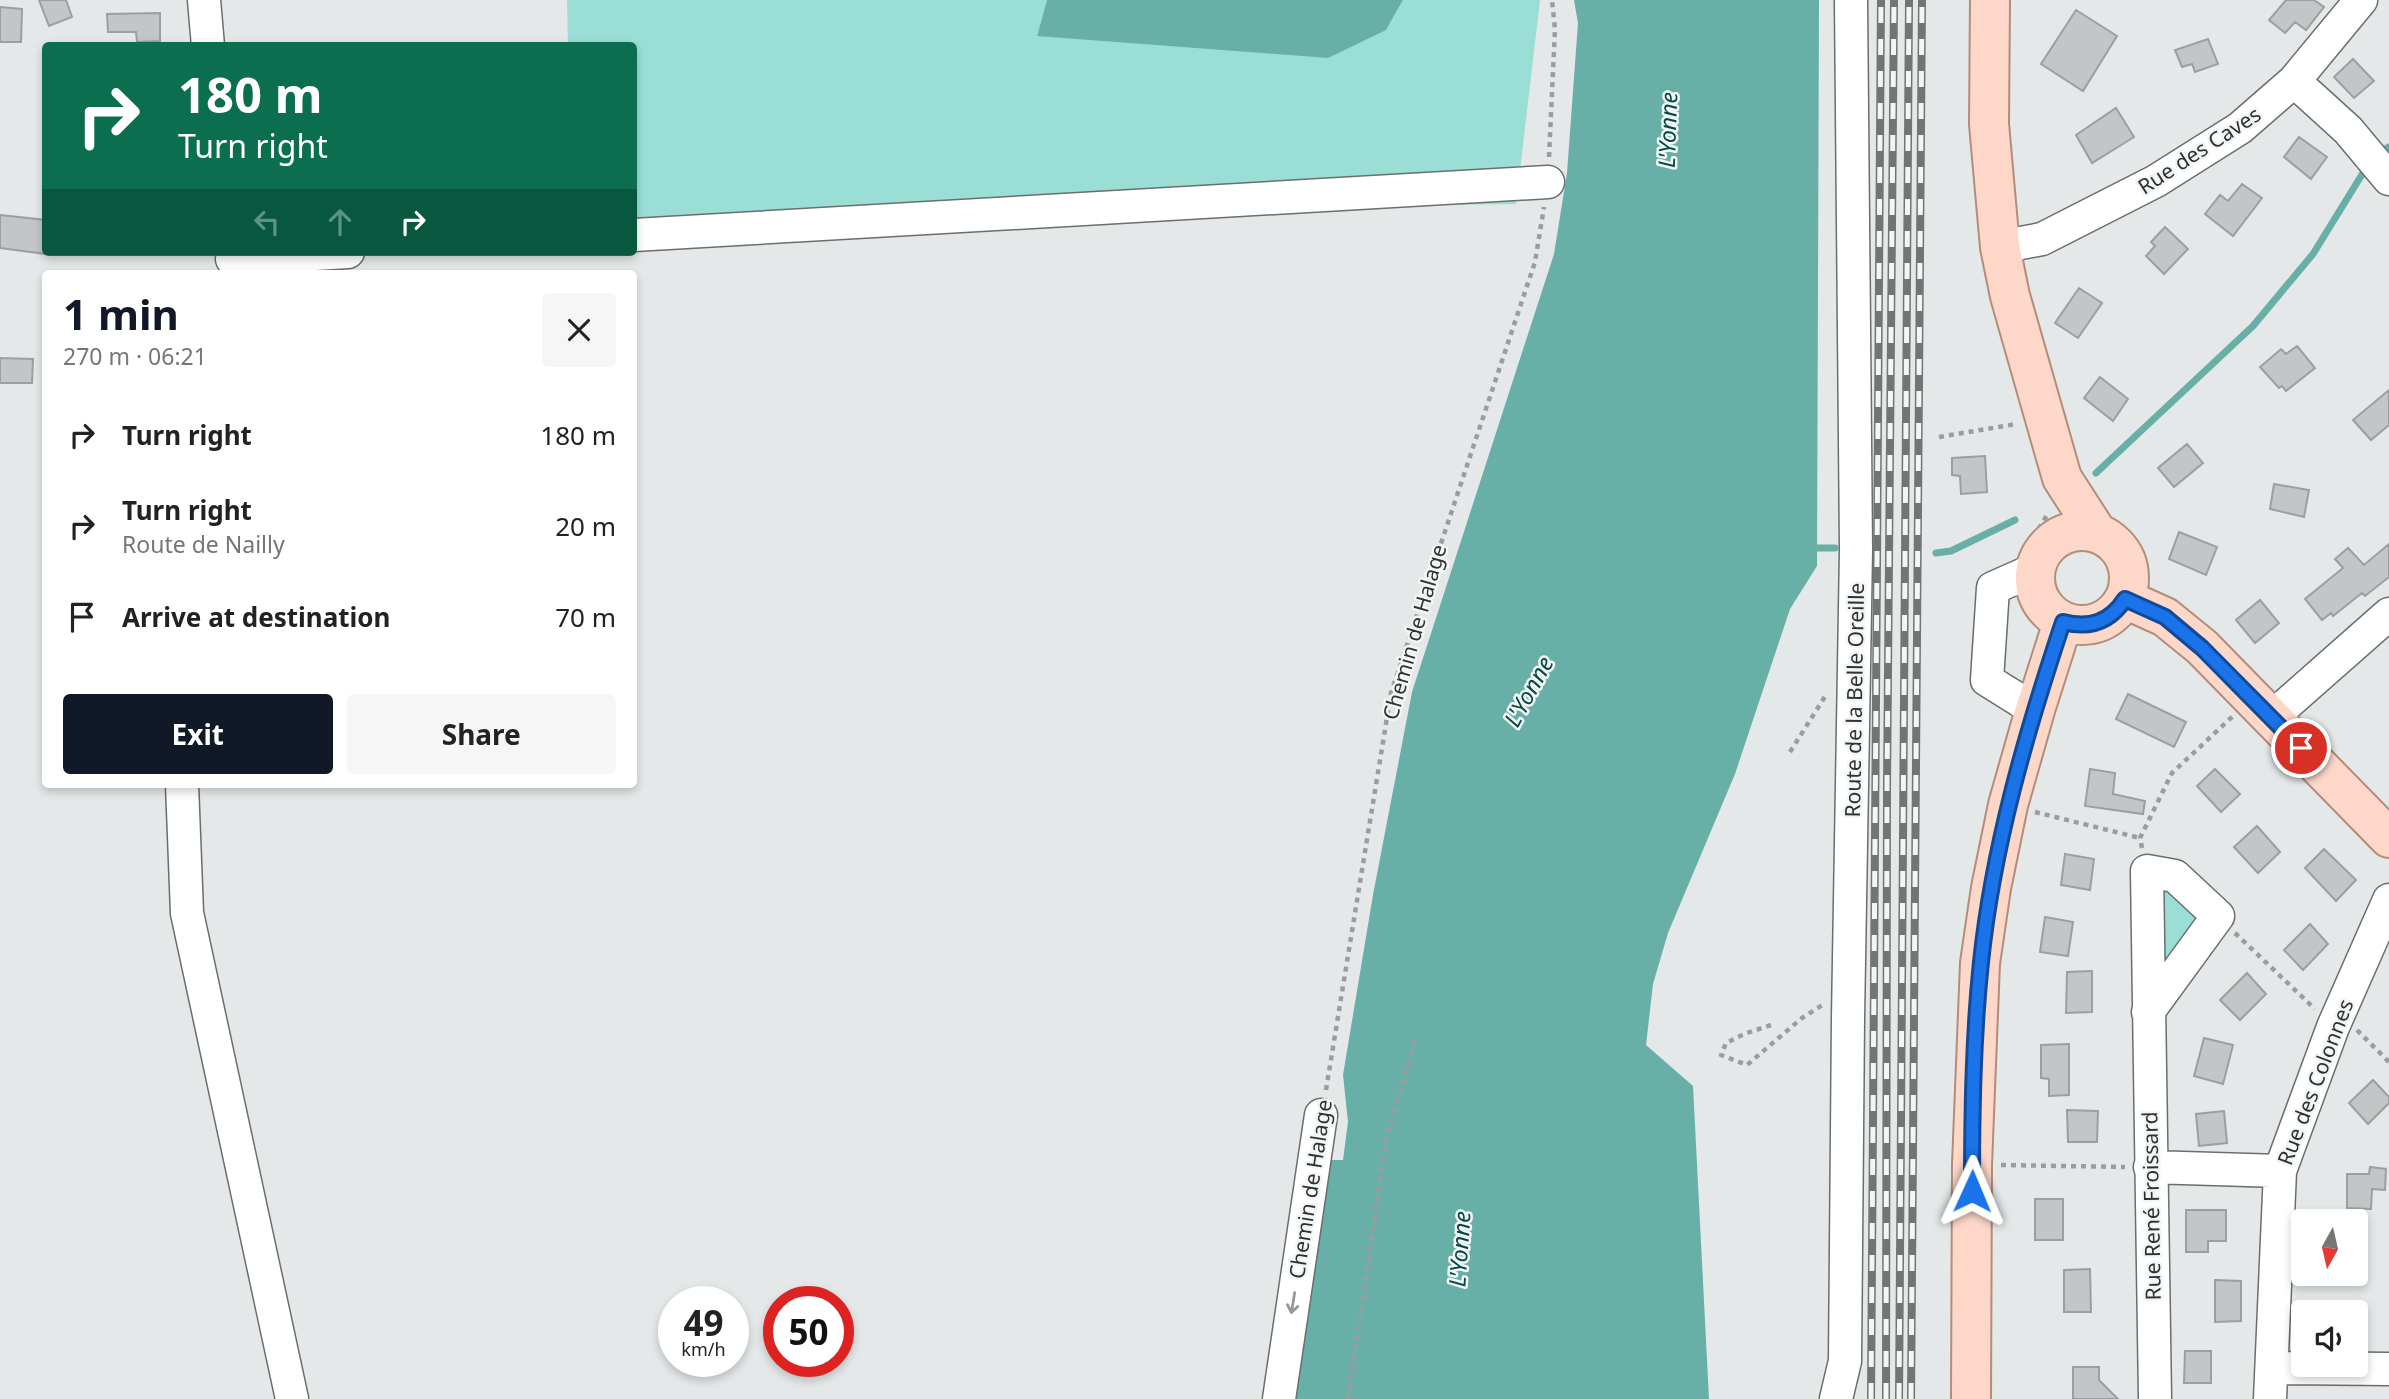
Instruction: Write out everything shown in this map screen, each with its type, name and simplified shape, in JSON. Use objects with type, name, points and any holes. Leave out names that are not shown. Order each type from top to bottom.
[{"type":"main road","points":[[1990,0],[1989,124],[2000,247],[2017,322],[2062,478],[2098,534]]},
{"type":"main road","points":[[2044,555],[2066,534],[2082,531],[2098,534],[2112,541],[2129,568],[2125,599],[2117,611],[2106,620],[2092,625],[2063,622],[2050,613],[2040,601],[2035,586],[2044,555],[2059,522],[2062,478]]},
{"type":"main road","points":[[2125,599],[2165,617],[2202,648],[2389,838]]},
{"type":"main road","points":[[1971,1399],[1972,1165],[1980,963],[1991,888],[2008,805],[2063,622]]},
{"type":"street","points":[[204,0],[208,42]]},
{"type":"street","name":"Route de la Belle Oreille","points":[[1836,1399],[1845,1361],[1856,550],[1851,0]]},
{"type":"street","name":"Rue des Caves","points":[[2000,247],[2042,239],[2156,180],[2240,128],[2294,82],[2361,0]]},
{"type":"street","points":[[2294,82],[2348,130],[2389,179]]},
{"type":"street","points":[[637,235],[1548,182]]},
{"type":"street","points":[[232,261],[296,256]]},
{"type":"street","points":[[2035,710],[1987,680],[1993,588],[2044,555]]},
{"type":"street","points":[[2261,709],[2389,614]]},
{"type":"street","points":[[182,788],[187,914],[292,1399]]},
{"type":"street","points":[[2147,871],[2175,876],[2218,916],[2148,1012]]},
{"type":"street","name":"Rue René Froissard","points":[[2147,871],[2155,1399]]},
{"type":"street","name":"Rue des Colonnes","points":[[2270,1399],[2280,1171],[2336,1019],[2389,900]]},
{"type":"street","name":"Chemin de Halage","points":[[1279,1399],[1321,1115]]},
{"type":"street","points":[[2150,1167],[2280,1171]]},
{"type":"street","points":[[2273,1368],[2389,1369]]},
{"type":"path","name":"Chemin de Halage","points":[[1321,1115],[1391,693],[1535,262],[1548,182],[1554,54],[1552,0]]},
{"type":"path","points":[[1939,437],[1995,429],[2044,417]]},
{"type":"path","points":[[1790,752],[1854,650]]},
{"type":"path","points":[[2147,871],[2140,838],[2172,774],[2261,709]]},
{"type":"path","points":[[2008,805],[2140,838]]},
{"type":"path","points":[[2218,916],[2389,1062]]},
{"type":"path","points":[[1771,1026],[1726,1043],[1721,1055],[1747,1065],[1802,1018],[1849,989]]},
{"type":"path","points":[[1348,1399],[1387,1135],[1415,1042]]},
{"type":"path","points":[[1972,1165],[2150,1167]]},
{"type":"shaded area","points":[[567,0],[1047,0],[1037,36],[1386,30],[1403,0],[1540,0],[1516,204],[1299,207],[637,236],[637,42],[568,42]]},
{"type":"shaded area","points":[[2169,889],[2201,921],[2168,962],[2162,964],[2158,895]]},
{"type":"water","points":[[1047,0],[1403,0],[1386,30],[1328,58],[1037,36]]},
{"type":"water","name":"L'Yonne","points":[[1574,0],[1819,0],[1817,566],[1790,609],[1735,774],[1668,933],[1653,984],[1646,1045],[1693,1086],[1709,1399],[1295,1399],[1329,1160],[1343,1160],[1348,1122],[1343,1075],[1373,895],[1412,692],[1554,254],[1567,173],[1578,23]]},
{"type":"building","points":[[39,0],[66,0],[72,17],[49,26]]},
{"type":"building","points":[[2286,0],[2314,0],[2324,7],[2306,30],[2295,22],[2285,33],[2269,20]]},
{"type":"building","points":[[0,7],[22,9],[21,42],[0,42]]},
{"type":"building","points":[[2076,10],[2117,36],[2083,91],[2041,64]]},
{"type":"building","points":[[160,13],[160,41],[137,42],[136,32],[108,32],[107,14]]},
{"type":"building","points":[[2208,39],[2218,64],[2195,72],[2192,64],[2182,67],[2175,50]]},
{"type":"building","points":[[2353,59],[2374,81],[2354,98],[2334,77]]},
{"type":"building","points":[[2116,108],[2134,137],[2092,163],[2076,135]]},
{"type":"building","points":[[2299,137],[2327,157],[2311,179],[2284,157]]},
{"type":"building","points":[[2242,184],[2262,198],[2233,236],[2205,214],[2220,195],[2228,201]]},
{"type":"building","points":[[0,215],[42,220],[42,253],[0,248]]},
{"type":"building","points":[[2165,227],[2188,249],[2164,274],[2146,256],[2155,246],[2151,242]]},
{"type":"building","points":[[2079,288],[2102,303],[2078,338],[2055,323]]},
{"type":"building","points":[[2297,346],[2315,368],[2286,391],[2282,386],[2279,388],[2260,367],[2281,349],[2286,354]]},
{"type":"building","points":[[0,358],[33,359],[32,383],[0,383]]},
{"type":"building","points":[[2100,377],[2128,399],[2113,421],[2084,398]]},
{"type":"building","points":[[2389,390],[2389,425],[2371,440],[2353,420]]},
{"type":"building","points":[[2187,444],[2203,463],[2174,487],[2158,468]]},
{"type":"building","points":[[1985,456],[1987,492],[1961,494],[1960,476],[1952,475],[1952,458]]},
{"type":"building","points":[[2274,484],[2309,490],[2304,517],[2270,509]]},
{"type":"building","points":[[2179,532],[2217,547],[2206,575],[2169,559]]},
{"type":"building","points":[[2389,544],[2389,577],[2365,596],[2362,593],[2333,616],[2331,613],[2322,620],[2305,599],[2343,568],[2335,559],[2348,548],[2364,565]]},
{"type":"building","points":[[2260,600],[2279,623],[2255,643],[2236,620]]},
{"type":"building","points":[[2128,694],[2186,722],[2174,747],[2116,719]]},
{"type":"building","points":[[2090,769],[2115,773],[2113,794],[2145,801],[2143,814],[2085,806]]},
{"type":"building","points":[[2215,769],[2240,794],[2221,812],[2197,786]]},
{"type":"building","points":[[2257,826],[2280,852],[2258,873],[2234,847]]},
{"type":"building","points":[[2324,849],[2356,880],[2336,901],[2305,868]]},
{"type":"building","points":[[2065,854],[2094,859],[2090,890],[2061,885]]},
{"type":"building","points":[[2045,917],[2073,922],[2068,956],[2040,952]]},
{"type":"building","points":[[2310,924],[2328,944],[2303,970],[2284,950]]},
{"type":"building","points":[[2092,971],[2092,1012],[2066,1013],[2067,972]]},
{"type":"building","points":[[2247,973],[2266,994],[2240,1020],[2220,1000]]},
{"type":"building","points":[[2204,1038],[2233,1045],[2223,1084],[2194,1076]]},
{"type":"building","points":[[2069,1044],[2069,1095],[2049,1096],[2049,1079],[2041,1078],[2041,1045]]},
{"type":"building","points":[[2373,1080],[2389,1097],[2389,1103],[2368,1124],[2349,1103]]},
{"type":"building","points":[[2067,1110],[2098,1111],[2097,1142],[2068,1142]]},
{"type":"building","points":[[2224,1111],[2227,1143],[2199,1146],[2196,1114]]},
{"type":"building","points":[[2370,1167],[2386,1169],[2385,1190],[2372,1189],[2371,1209],[2347,1208],[2347,1174],[2369,1174]]},
{"type":"building","points":[[2035,1199],[2063,1199],[2063,1240],[2035,1240]]},
{"type":"building","points":[[2186,1210],[2226,1210],[2226,1241],[2208,1241],[2208,1252],[2186,1252]]},
{"type":"building","points":[[2090,1269],[2091,1312],[2064,1312],[2064,1270]]},
{"type":"building","points":[[2215,1280],[2241,1281],[2241,1321],[2215,1322]]},
{"type":"building","points":[[2185,1351],[2211,1351],[2211,1383],[2184,1383]]},
{"type":"building","points":[[2073,1367],[2099,1367],[2099,1380],[2118,1399],[2073,1399]]},
{"type":"waterway","points":[[2096,473],[2253,326],[2313,254],[2366,168]]},
{"type":"waterway","points":[[1936,553],[1951,551],[2015,520]]},
{"type":"waterway","points":[[1808,548],[1835,548]]},
{"type":"railway","points":[[1871,1399],[1881,0]]},
{"type":"railway","points":[[1886,1399],[1887,785],[1894,0]]},
{"type":"railway","points":[[1899,1399],[1909,0]]},
{"type":"railway","points":[[1911,1399],[1922,0]]},
{"type":"route","points":[[1972,1191],[1974,1074],[1980,963],[1991,888],[2008,805],[2063,622],[2092,625],[2106,620],[2117,611],[2125,599],[2165,617],[2202,648],[2301,748]]}]
